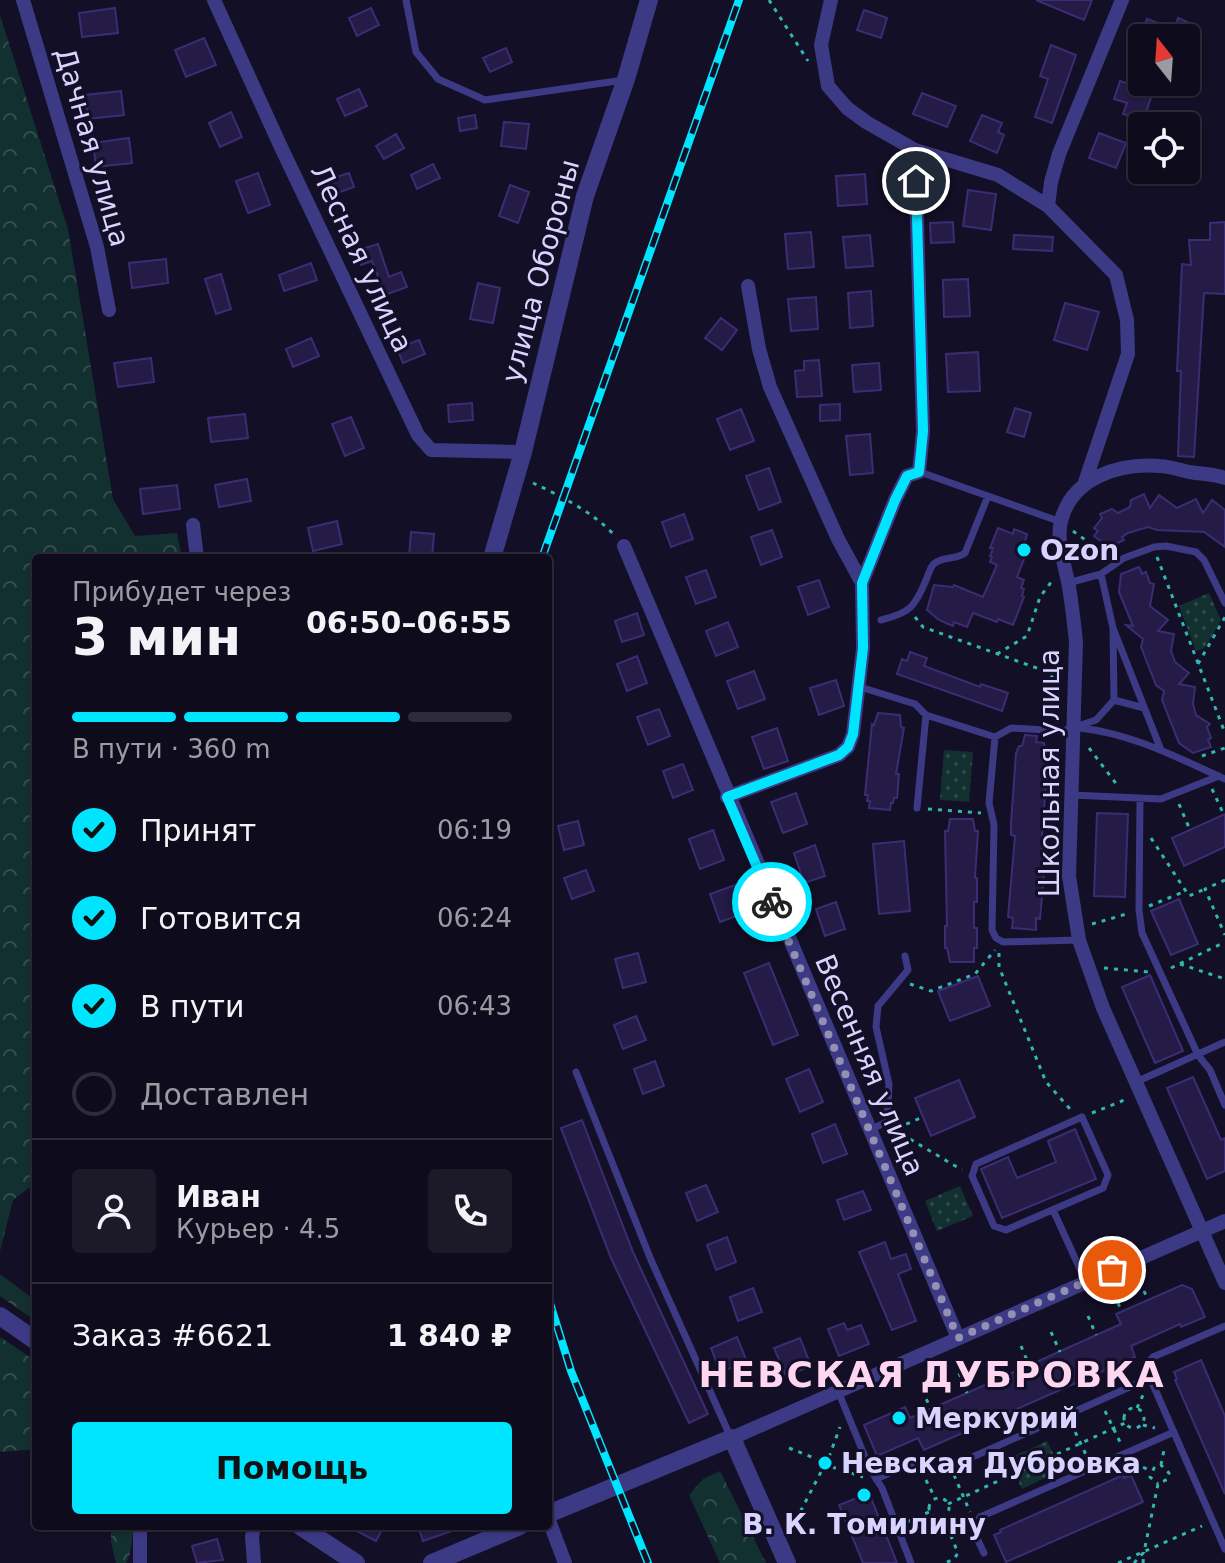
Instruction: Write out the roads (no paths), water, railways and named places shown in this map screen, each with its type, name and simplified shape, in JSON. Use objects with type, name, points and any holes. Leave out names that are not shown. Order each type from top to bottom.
[{"type":"street","name":"Дачная улица","points":[[23,0],[97,247],[109,310]]},
{"type":"street","name":"Лесная улица","points":[[214,0],[418,435],[431,450],[523,452]]},
{"type":"street","name":"улица Обороны","points":[[493,554],[523,452],[585,196],[626,79],[649,0]]},
{"type":"street","points":[[831,0],[821,45],[828,86],[847,108],[915,150],[998,175],[1048,206],[1116,275],[1127,320],[1128,354],[1084,485]]},
{"type":"street","points":[[1048,206],[1059,154],[1122,0]]},
{"type":"street","points":[[727,797],[839,755],[848,747],[853,734],[863,648],[862,583],[907,476],[919,472],[923,431],[915,150]]},
{"type":"street","points":[[748,286],[761,358],[770,387],[838,539],[862,583]]},
{"type":"street","points":[[1061,522],[1068,501],[1084,485],[1122,467],[1163,466],[1225,478]]},
{"type":"street","name":"Школьная улица","points":[[1061,522],[1062,579],[1076,642],[1069,876],[1079,940],[1092,982],[1225,1283]]},
{"type":"street","points":[[193,525],[197,554]]},
{"type":"street","name":"Весенняя улица","points":[[624,546],[727,797],[958,1338]]},
{"type":"street","points":[[552,1514],[1225,1221]]},
{"type":"street","points":[[0,1316],[32,1338]]},
{"type":"street","points":[[732,1438],[787,1563]]},
{"type":"street","points":[[552,1527],[565,1563]]},
{"type":"street","points":[[140,1530],[140,1563]]},
{"type":"street","points":[[253,1530],[254,1563]]},
{"type":"street","points":[[306,1530],[356,1563]]},
{"type":"street","points":[[432,1563],[510,1530]]},
{"type":"lane","points":[[406,0],[416,52],[438,79],[485,100],[626,79]]},
{"type":"lane","points":[[919,472],[1061,522]]},
{"type":"lane","points":[[881,620],[910,610],[938,561],[959,558],[965,553],[988,496]]},
{"type":"lane","points":[[1062,579],[1101,574],[1124,558],[1166,546],[1196,552],[1204,560],[1225,603]]},
{"type":"lane","points":[[1101,574],[1113,628],[1161,750]]},
{"type":"lane","points":[[858,686],[915,704],[926,715],[995,737],[1011,728],[1052,732],[1073,728],[1096,720],[1114,700],[1113,628]]},
{"type":"lane","points":[[1114,700],[1144,708]]},
{"type":"lane","points":[[917,808],[926,715]]},
{"type":"lane","points":[[1073,728],[1101,730],[1161,750],[1222,777]]},
{"type":"lane","points":[[995,737],[989,803],[994,825],[992,930],[996,938],[1003,942],[1079,940]]},
{"type":"lane","points":[[1070,795],[1161,799],[1222,777]]},
{"type":"lane","points":[[1140,799],[1139,910],[1142,933],[1198,1055],[1210,1070],[1225,1105]]},
{"type":"lane","points":[[869,1130],[887,1122],[889,1084],[876,1027],[878,1006],[908,970],[905,956]]},
{"type":"lane","points":[[1136,1082],[1225,1042]]},
{"type":"lane","points":[[576,1072],[651,1260],[732,1438]]},
{"type":"lane","points":[[1082,1117],[1108,1175],[1103,1188],[1053,1210],[1006,1230],[994,1226],[972,1176],[976,1164],[1082,1117]]},
{"type":"lane","points":[[1053,1210],[1086,1282]]},
{"type":"lane","points":[[1225,1326],[1153,1357],[1147,1371],[1225,1549]]},
{"type":"lane","points":[[876,1479],[907,1465],[929,1471],[950,1467],[1150,1378]]},
{"type":"lane","points":[[838,1391],[870,1469],[882,1488],[911,1563]]},
{"type":"lane","points":[[984,1553],[975,1531],[975,1523],[980,1517],[1174,1432]]},
{"type":"railway","points":[[543,554],[739,0]]},
{"type":"railway","points":[[552,1310],[571,1371],[648,1563]]},
{"type":"place","name":"Ozon","points":[[1024,550]]},
{"type":"place","name":"Меркурий","points":[[899,1418]]},
{"type":"place","name":"Невская Дубровка","points":[[825,1463]]},
{"type":"place","name":"В. К. Томилину","points":[[864,1495]]},
{"type":"district","name":"НЕВСКАЯ ДУБРОВКА","points":[[932,1374]]}]
